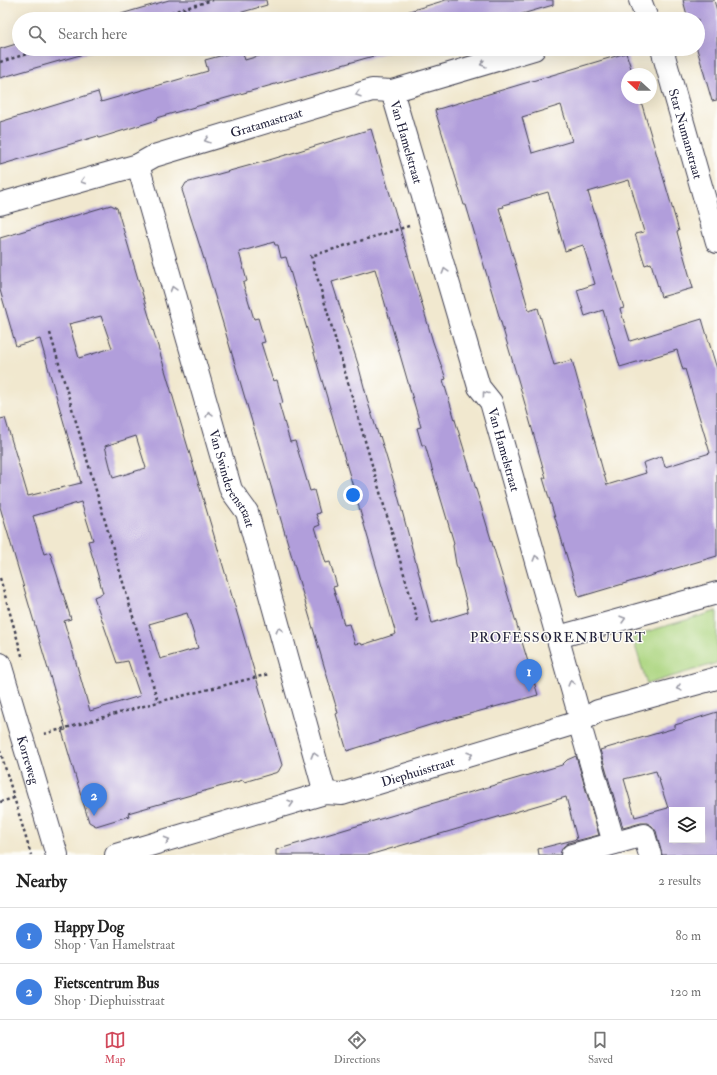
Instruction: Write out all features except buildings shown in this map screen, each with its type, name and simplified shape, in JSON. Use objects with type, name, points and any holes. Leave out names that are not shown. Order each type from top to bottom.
[{"type":"street","name":"Gratamastraat","points":[[0,204],[138,165],[154,156],[372,90],[392,91],[510,56]]},
{"type":"street","name":"Star Numanstraat","points":[[664,56],[717,242]]},
{"type":"street","name":"Van Hamelstraat","points":[[392,91],[479,387],[491,402],[558,637],[614,844]]},
{"type":"street","name":"Van Swinderenstraat","points":[[138,165],[231,490],[247,512],[325,793]]},
{"type":"street","points":[[558,637],[717,593]]},
{"type":"street","name":"Korreweg","points":[[0,664],[57,855]]},
{"type":"street","name":"Diephuisstraat","points":[[116,855],[325,793],[342,794],[580,721],[598,711],[717,678]]},
{"type":"street","points":[[572,855],[644,835],[650,855]]},
{"type":"path","points":[[172,12],[213,0]]},
{"type":"path","points":[[0,62],[20,56]]},
{"type":"path","points":[[418,622],[311,256],[429,220]]},
{"type":"path","points":[[50,333],[158,702]]},
{"type":"path","points":[[23,740],[158,702],[290,669]]},
{"type":"path","name":"Korreweg","points":[[0,750],[31,855]]},
{"type":"path","points":[[0,802],[14,798]]},
{"type":"green space","points":[[717,611],[717,663],[647,684],[632,636]]},
{"type":"place","name":"Happy Dog","points":[[529,692]]},
{"type":"place","name":"Fietscentrum Bus","points":[[94,816]]},
{"type":"district","name":"PROFESSORENBUURT","points":[[558,637]]}]
